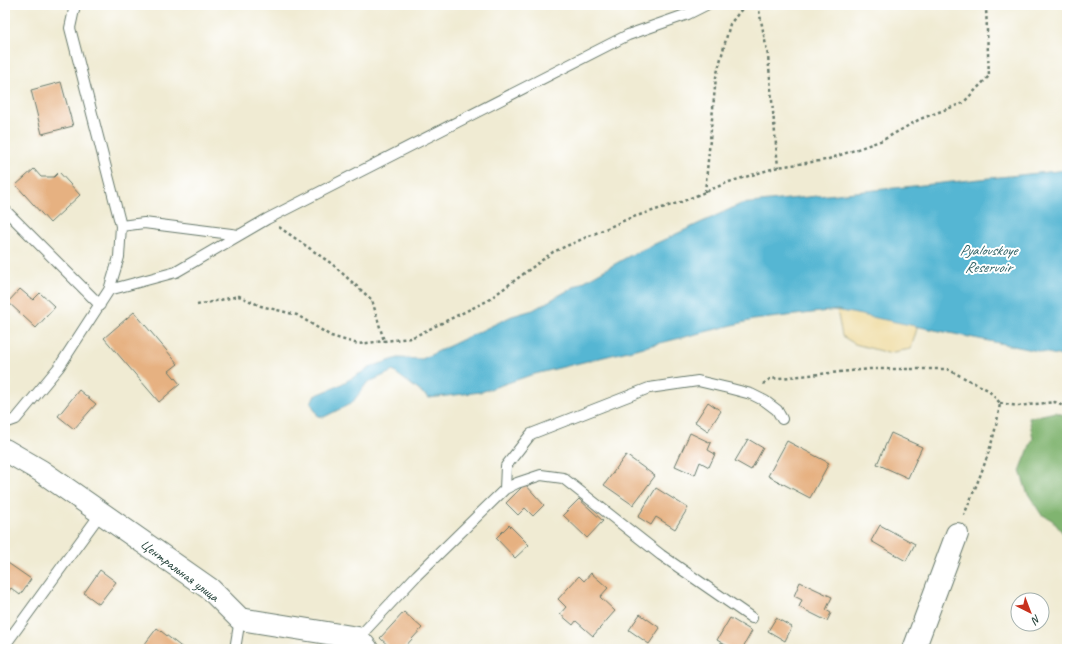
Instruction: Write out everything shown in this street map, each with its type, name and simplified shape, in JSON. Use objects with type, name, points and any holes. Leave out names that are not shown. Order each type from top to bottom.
[{"type":"street","name":"Центральная улица","points":[[5,450],[42,472],[210,588],[240,619]]},
{"type":"street","points":[[914,649],[957,534]]},
{"type":"street","points":[[240,619],[362,644]]},
{"type":"lane","points":[[5,423],[16,419],[59,367],[110,290],[119,257],[121,226],[70,28],[75,5]]},
{"type":"lane","points":[[110,290],[176,272],[267,219],[628,35],[688,14],[706,5]]},
{"type":"lane","points":[[5,210],[100,305]]},
{"type":"lane","points":[[121,226],[144,223],[238,235]]},
{"type":"lane","points":[[505,489],[506,466],[531,434],[649,388],[698,381],[751,394],[777,410],[782,419]]},
{"type":"lane","points":[[362,644],[417,575],[505,489],[517,483],[541,475],[563,478],[661,555],[752,618]]},
{"type":"lane","points":[[5,645],[101,513]]},
{"type":"lane","points":[[236,649],[240,619]]},
{"type":"path","points":[[705,192],[716,77],[730,24],[745,5]]},
{"type":"path","points":[[758,5],[768,56],[778,167]]},
{"type":"path","points":[[197,305],[239,296],[261,306],[296,315],[332,336],[358,344],[411,338],[487,301],[553,252],[589,238],[630,218],[681,202],[729,182],[778,167],[826,160],[883,140],[920,119],[963,103],[989,76],[989,45],[986,8],[984,5]]},
{"type":"path","points":[[267,219],[332,264],[372,300],[384,341]]},
{"type":"path","points":[[751,394],[770,379],[870,369],[947,369],[988,390],[1000,403],[1018,406],[1054,402],[1067,408]]},
{"type":"path","points":[[957,534],[982,472],[998,424],[1000,403]]},
{"type":"green space","points":[[1055,412],[1067,416],[1067,538],[1052,520],[1041,514],[1027,492],[1020,471],[1033,438],[1029,418]]},
{"type":"sand","points":[[837,310],[918,325],[911,349],[888,353],[855,344],[842,336]]},
{"type":"water","name":"Pyalovskoye Reservoir","points":[[1067,170],[1067,357],[837,310],[753,320],[531,375],[481,392],[429,398],[393,371],[367,383],[352,403],[324,417],[318,416],[311,403],[314,396],[336,387],[373,366],[398,358],[422,359],[512,316],[533,310],[631,255],[741,204]]},
{"type":"building","points":[[61,82],[73,126],[42,134],[31,90]]},
{"type":"building","points":[[34,169],[41,177],[54,177],[59,172],[80,195],[50,223],[16,185]]},
{"type":"building","points":[[20,289],[33,300],[40,293],[55,307],[36,328],[8,302]]},
{"type":"building","points":[[134,312],[178,364],[169,371],[180,384],[159,402],[104,338]]},
{"type":"building","points":[[79,390],[96,404],[74,429],[58,416]]},
{"type":"building","points":[[708,402],[721,411],[708,431],[695,422]]},
{"type":"building","points":[[690,433],[711,443],[708,450],[715,454],[709,467],[700,462],[695,475],[675,466]]},
{"type":"building","points":[[891,433],[922,447],[908,478],[877,464]]},
{"type":"building","points":[[748,439],[763,448],[751,470],[735,461]]},
{"type":"building","points":[[787,441],[829,463],[810,498],[768,476]]},
{"type":"building","points":[[626,455],[655,476],[633,505],[604,485]]},
{"type":"building","points":[[525,484],[544,505],[533,516],[525,508],[518,515],[506,503]]},
{"type":"building","points":[[656,488],[688,508],[675,529],[656,517],[651,525],[638,517]]},
{"type":"building","points":[[579,499],[603,521],[587,538],[563,515]]},
{"type":"building","points":[[509,525],[529,545],[515,558],[496,538]]},
{"type":"building","points":[[880,525],[915,544],[906,561],[871,541]]},
{"type":"building","points":[[5,561],[31,579],[20,595],[11,588],[5,596]]},
{"type":"building","points":[[100,570],[116,582],[99,604],[84,593]]},
{"type":"building","points":[[591,573],[608,588],[600,597],[615,611],[593,636],[576,621],[573,625],[560,614],[566,607],[558,599],[579,576],[584,581]]},
{"type":"building","points":[[800,582],[832,597],[826,610],[831,613],[827,621],[799,607],[802,600],[794,596]]},
{"type":"building","points":[[404,612],[422,628],[403,649],[392,649],[380,638]]},
{"type":"building","points":[[640,614],[660,628],[649,644],[629,630]]},
{"type":"building","points":[[730,618],[752,631],[742,649],[732,649],[717,640]]},
{"type":"building","points":[[776,618],[792,627],[785,641],[768,631]]},
{"type":"building","points":[[157,628],[184,649],[141,649]]}]
